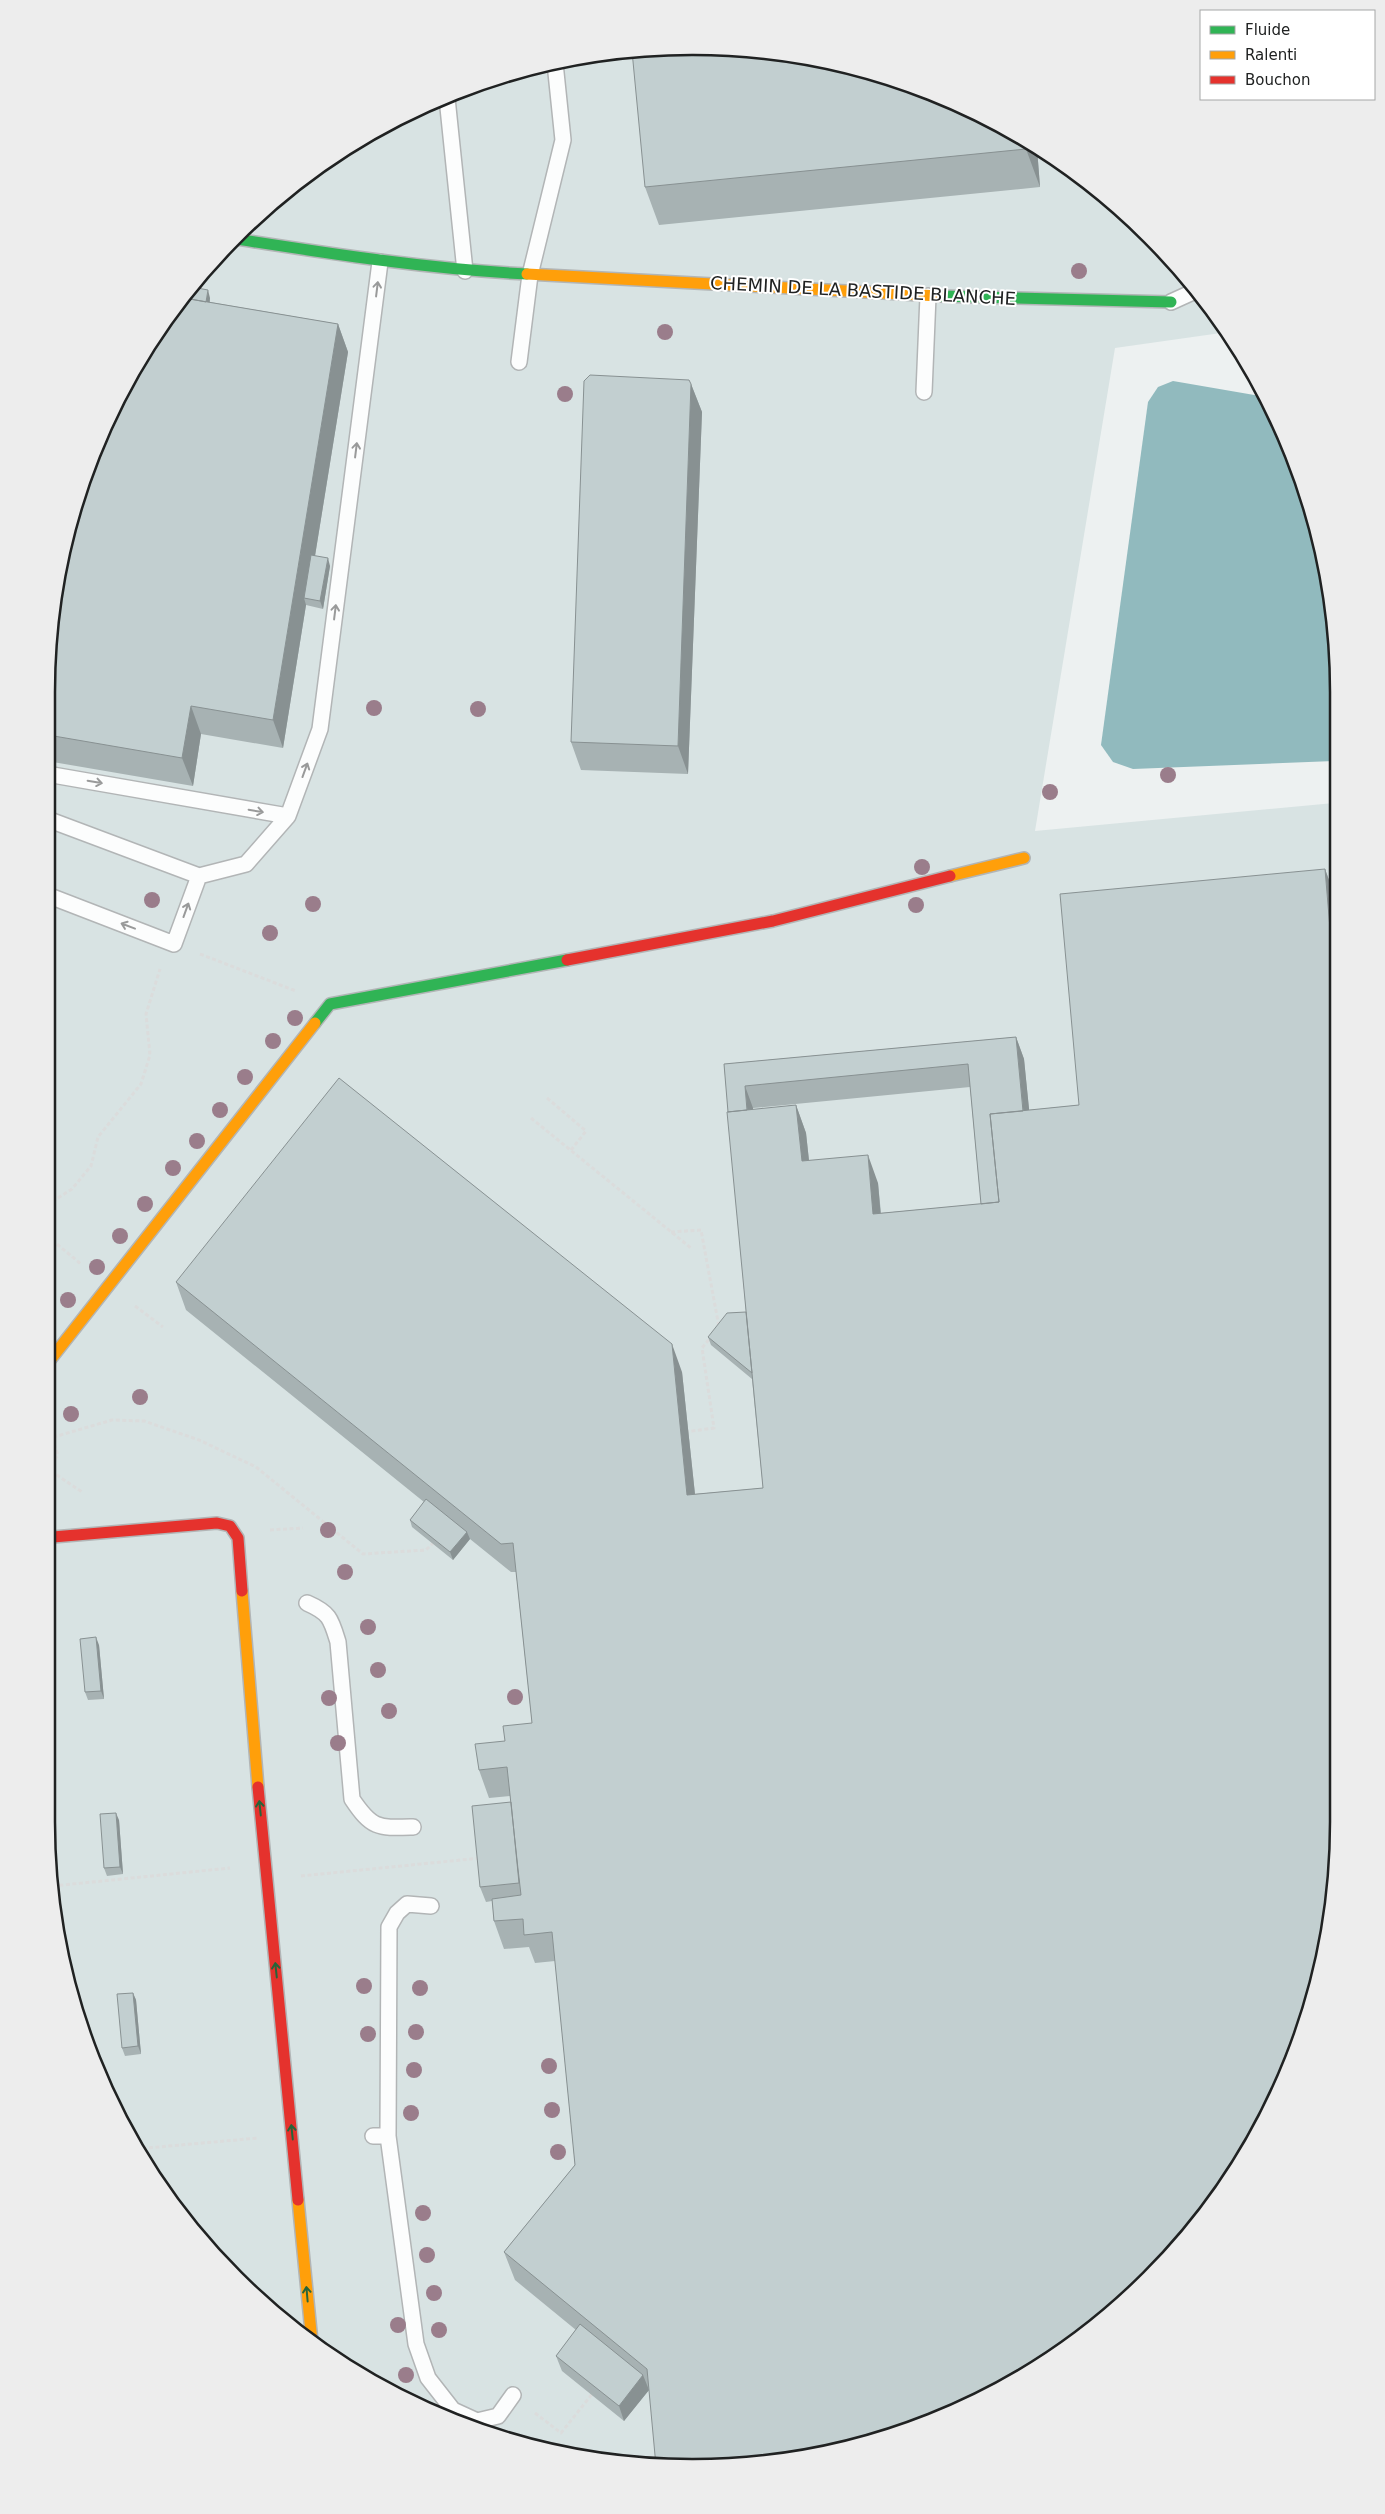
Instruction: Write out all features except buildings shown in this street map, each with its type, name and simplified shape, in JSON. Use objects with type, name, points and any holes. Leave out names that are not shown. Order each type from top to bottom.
[{"type":"street","name":"CHEMIN DE LA BASTIDE BLANCHE","points":[[244,240],[380,262],[464,271],[928,296],[1171,302]]},
{"type":"street","points":[[55,1354],[330,1004],[772,921],[1024,858]]},
{"type":"street","points":[[55,1538],[217,1523],[230,1526],[238,1538],[248,1678],[311,2332]]},
{"type":"lane","points":[[518,362],[530,275],[563,140],[556,70]]},
{"type":"lane","points":[[448,105],[464,271]]},
{"type":"lane","points":[[55,822],[199,876],[246,864],[288,816],[320,729],[380,262]]},
{"type":"lane","name":"CHEMIN DE LA BASTIDE BLANCHE","points":[[1171,302],[1190,294]]},
{"type":"lane","points":[[924,392],[928,296]]},
{"type":"lane","points":[[55,775],[288,816]]},
{"type":"lane","points":[[55,898],[174,944],[199,876]]},
{"type":"lane","points":[[307,1603],[323,1610],[332,1620],[338,1642],[352,1799],[365,1818],[383,1828],[413,1826]]},
{"type":"lane","points":[[431,1906],[408,1904],[397,1913],[388,1928],[381,2136],[416,2344],[428,2378],[454,2410],[475,2420]]},
{"type":"lane","points":[[477,2421],[498,2416],[513,2395]]},
{"type":"path","points":[[55,1200],[72,1189],[91,1166],[98,1137],[141,1084],[150,1055],[146,1014],[164,958],[174,944],[330,1004]]},
{"type":"path","points":[[547,1098],[586,1131],[570,1150]]},
{"type":"path","points":[[531,1118],[691,1248]]},
{"type":"path","points":[[671,1232],[701,1230],[721,1329],[702,1348],[714,1428],[678,1434]]},
{"type":"path","points":[[55,1242],[79,1262]]},
{"type":"path","points":[[55,1437],[112,1420],[144,1421],[199,1440],[256,1467],[363,1554],[426,1550],[438,1536]]},
{"type":"path","points":[[55,1446],[58,1455],[55,1459]]},
{"type":"path","points":[[55,1474],[82,1492]]},
{"type":"path","points":[[268,1880],[490,1857]]},
{"type":"path","points":[[58,1885],[266,1864]]},
{"type":"path","points":[[145,2148],[292,2134]]},
{"type":"path","points":[[513,2395],[561,2433],[597,2386]]},
{"type":"shaded area","points":[[681,55],[983,125],[1047,162],[1113,213],[1172,272],[1219,333],[1115,348],[1035,831],[1330,803],[1329,1863],[1325,1905],[1318,1946],[1296,2026],[1264,2103],[1245,2140],[1223,2176],[1172,2242],[1113,2301],[1081,2327],[1047,2352],[1011,2374],[974,2393],[897,2425],[857,2437],[817,2447],[776,2454],[734,2458],[651,2458],[609,2454],[568,2447],[488,2425],[411,2393],[374,2374],[338,2352],[272,2301],[213,2242],[162,2176],[140,2140],[121,2103],[89,2026],[67,1946],[60,1905],[55,1822],[56,651],[60,609],[67,568],[89,488],[104,449],[140,374],[162,338],[213,272],[272,213],[338,162],[374,140],[449,104],[488,89],[568,67],[609,60]]},
{"type":"water","points":[[1173,381],[1256,395],[1264,411],[1296,488],[1318,568],[1325,609],[1329,651],[1330,761],[1133,769],[1113,762],[1101,745],[1148,402],[1158,387]]},
{"type":"traffic: fast","points":[[244,240],[417,265],[527,274]]},
{"type":"traffic: fast","points":[[939,296],[1171,302]]},
{"type":"traffic: fast","points":[[315,1023],[330,1004],[567,960]]},
{"type":"traffic: slow","points":[[527,274],[939,296]]},
{"type":"traffic: slow","points":[[950,876],[1024,858]]},
{"type":"traffic: slow","points":[[55,1354],[315,1023]]},
{"type":"traffic: slow","points":[[242,1591],[258,1787]]},
{"type":"traffic: slow","points":[[298,2200],[311,2332]]},
{"type":"traffic: jam","points":[[567,960],[773,921],[950,876]]},
{"type":"traffic: jam","points":[[55,1537],[217,1523],[230,1526],[238,1538],[242,1591]]},
{"type":"traffic: jam","points":[[258,1787],[298,2200]]}]
